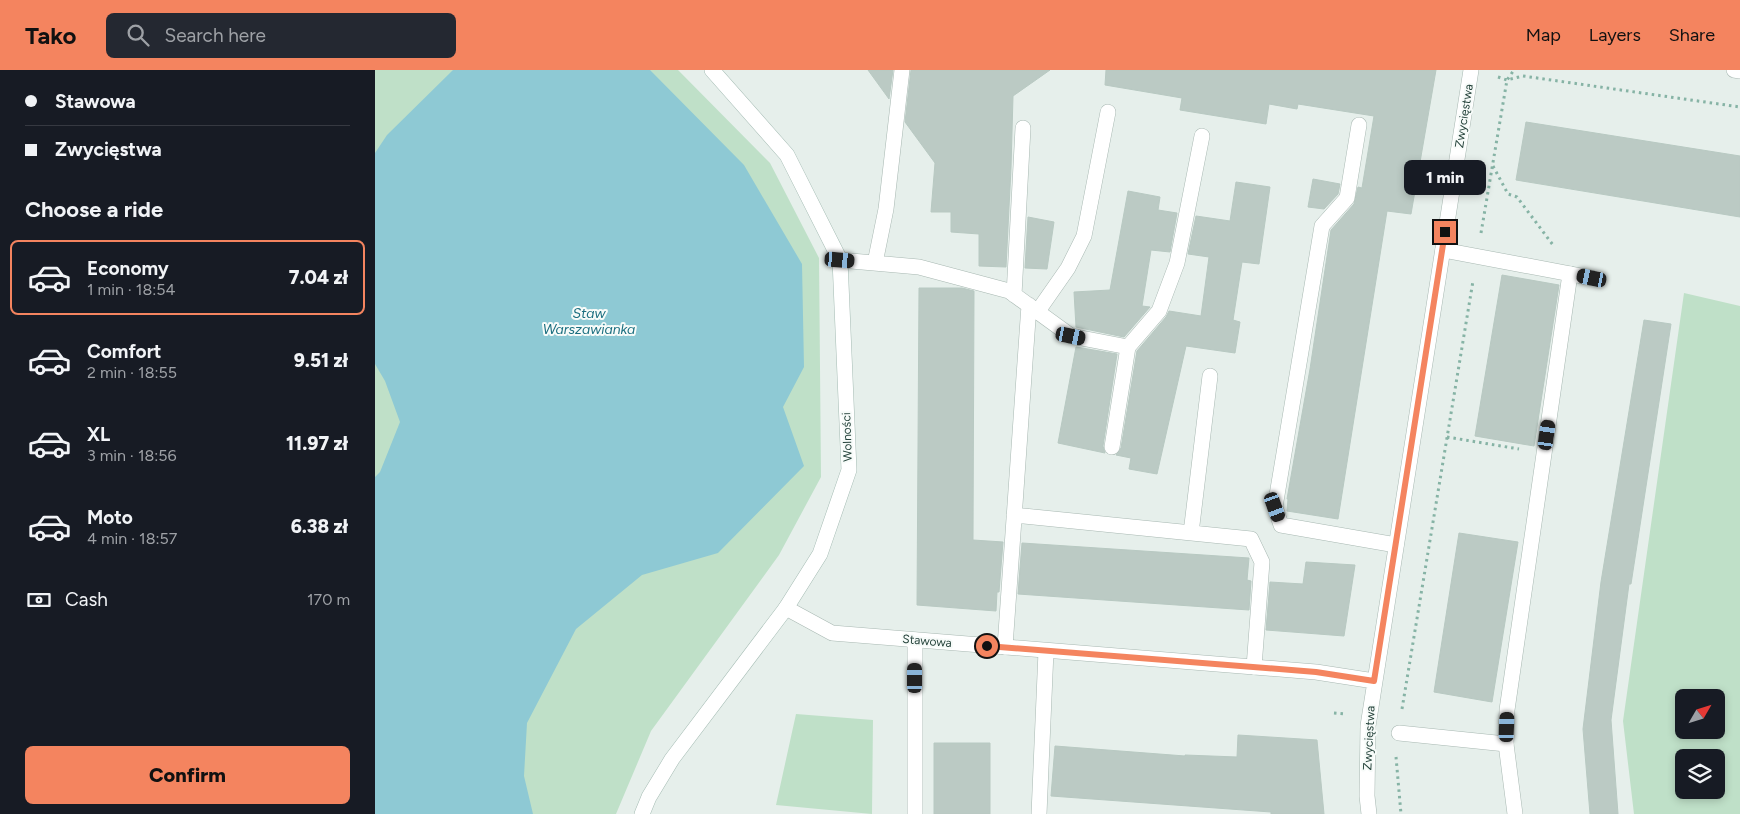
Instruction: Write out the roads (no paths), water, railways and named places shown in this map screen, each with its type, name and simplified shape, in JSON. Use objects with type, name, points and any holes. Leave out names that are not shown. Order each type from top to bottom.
[{"type":"street","name":"Wolności","points":[[642,814],[649,797],[672,759],[786,608],[820,554],[849,470],[840,260],[787,155],[712,70]]},
{"type":"street","points":[[875,263],[886,209],[903,70]]},
{"type":"street","name":"Zwycięstwa","points":[[1369,814],[1367,796],[1368,726],[1374,681],[1471,70]]},
{"type":"street","points":[[1734,70],[1740,71]]},
{"type":"street","points":[[1005,647],[1014,515],[1033,308],[1068,268],[1084,236],[1108,112]]},
{"type":"street","points":[[1359,126],[1347,198],[1322,226],[1275,507],[1281,525],[1395,545]]},
{"type":"street","points":[[1014,294],[1023,128]]},
{"type":"street","points":[[1112,446],[1128,347],[1159,311],[1177,263],[1202,136]]},
{"type":"street","points":[[1443,250],[1592,278]]},
{"type":"street","points":[[840,260],[919,267],[1009,291],[1071,336],[1128,347]]},
{"type":"street","points":[[1515,814],[1506,744],[1509,692],[1570,274]]},
{"type":"street","points":[[1191,533],[1210,376]]},
{"type":"street","points":[[1014,515],[1251,539],[1261,562],[1254,667]]},
{"type":"street","name":"Stawowa","points":[[786,608],[832,634],[1316,672],[1374,681]]},
{"type":"street","points":[[915,640],[915,814]]},
{"type":"street","points":[[1039,814],[1046,651]]},
{"type":"street","points":[[1399,732],[1506,744]]},
{"type":"water","name":"Staw Warszawianka","points":[[453,70],[650,70],[744,165],[802,264],[804,367],[783,407],[804,466],[718,553],[642,575],[576,629],[527,723],[524,776],[533,814],[375,814],[375,477],[380,472],[400,422],[385,381],[375,364],[375,153],[387,135]]}]
